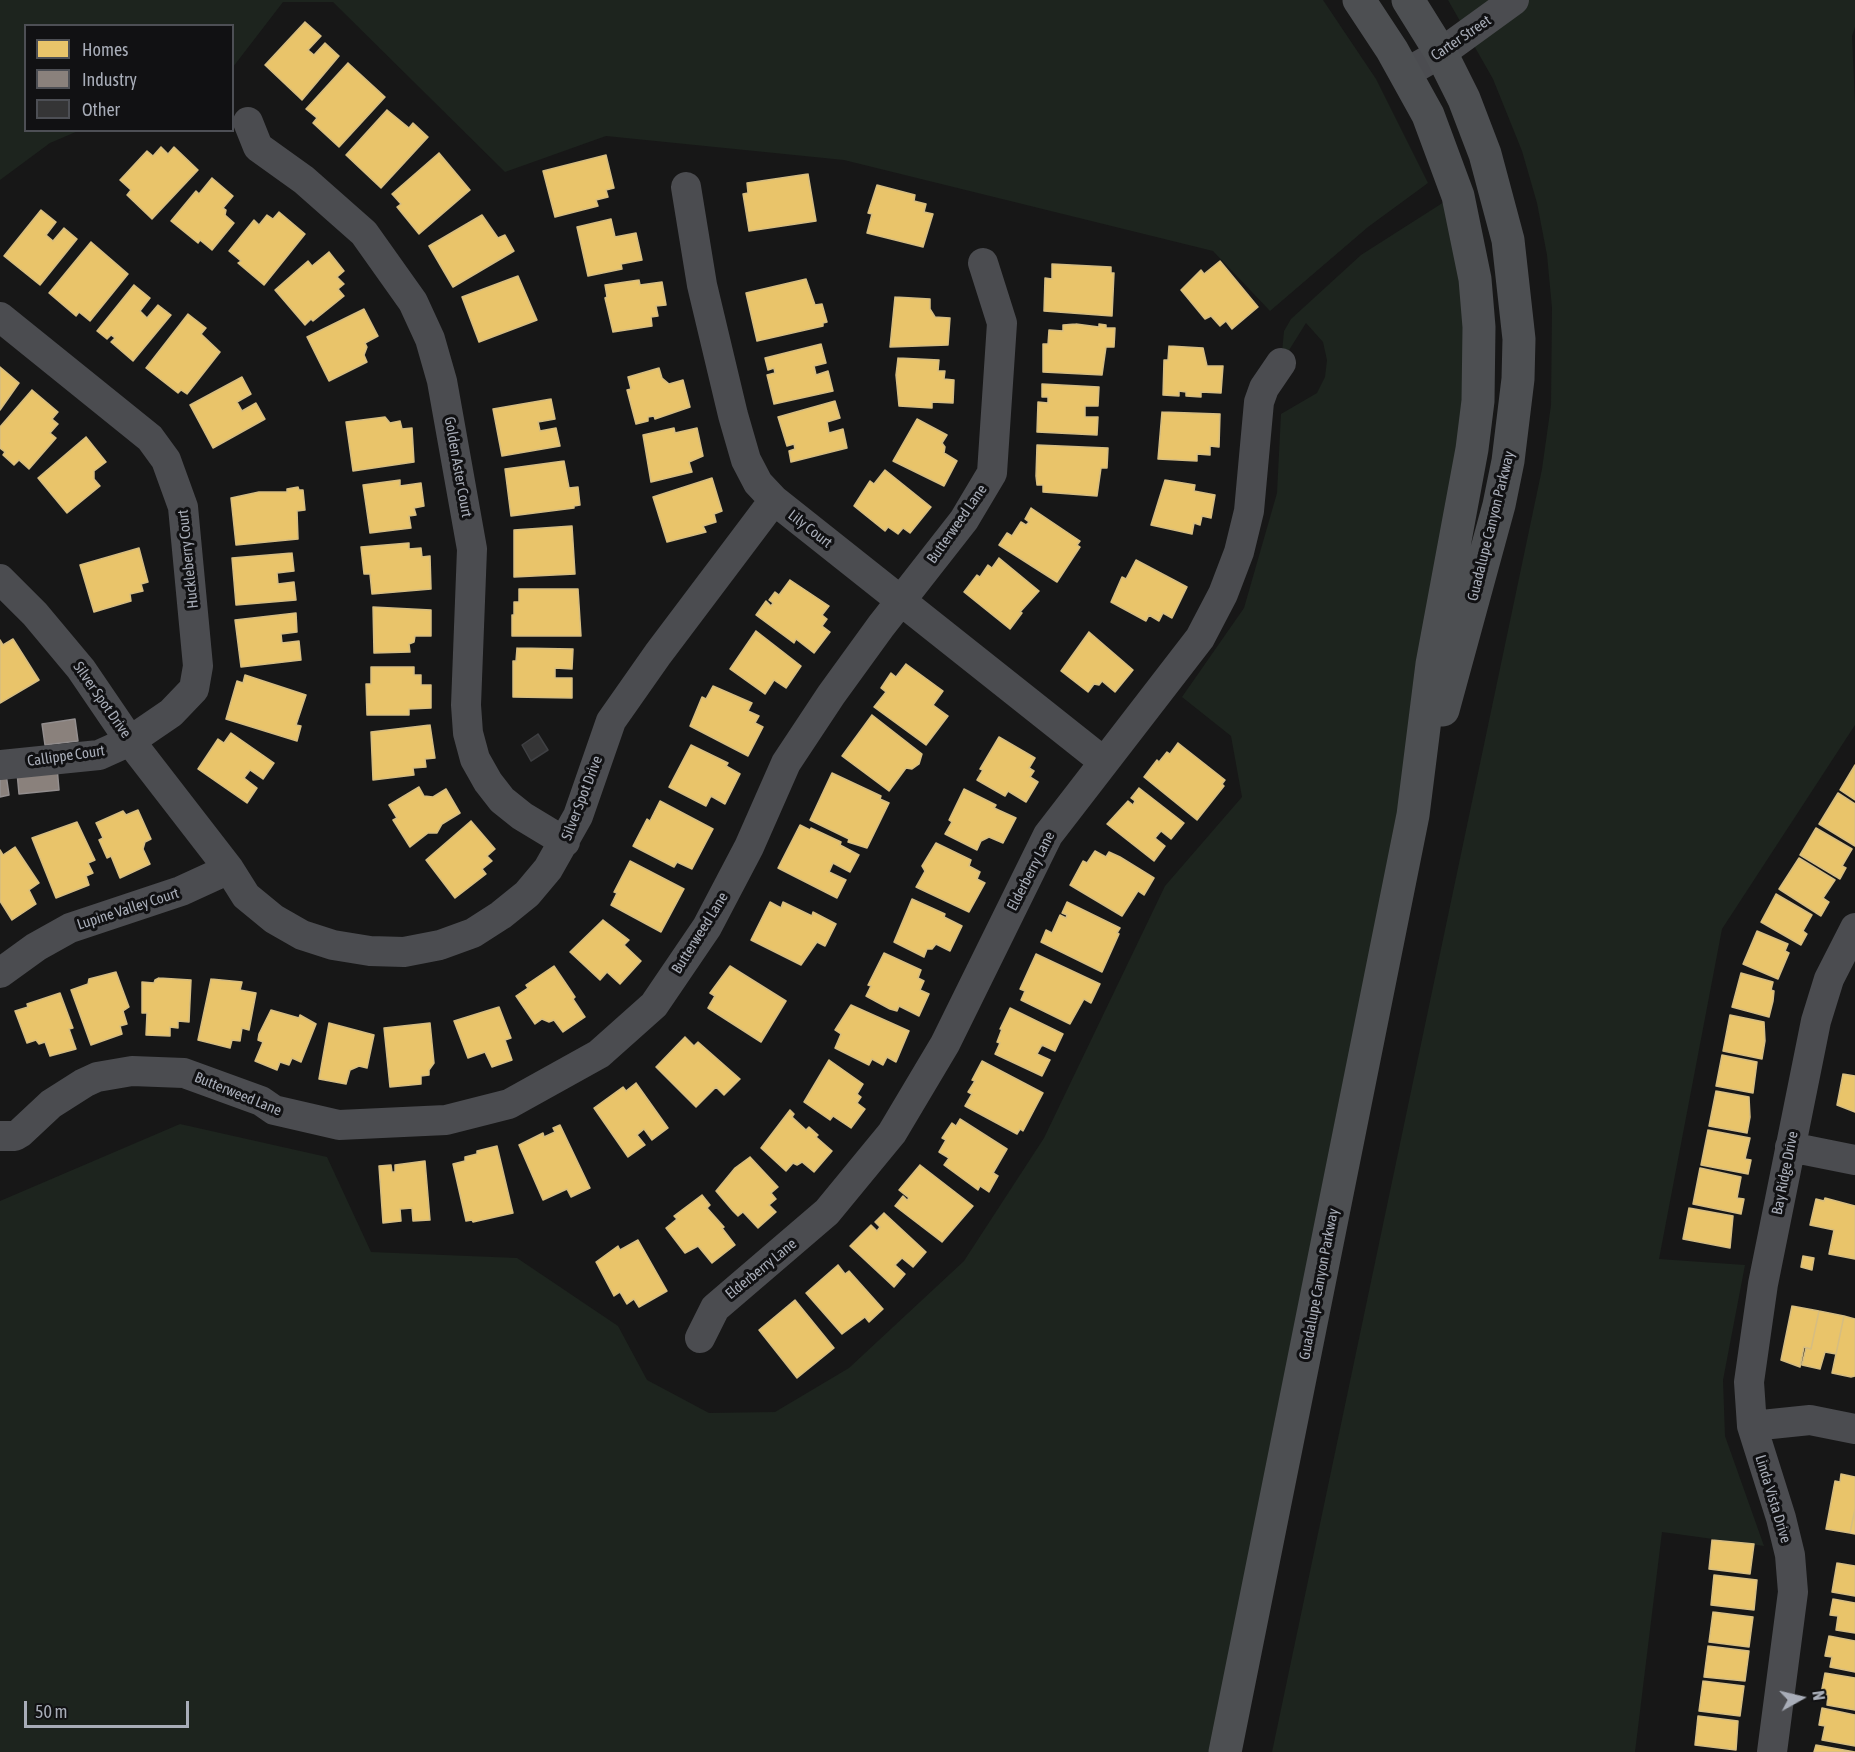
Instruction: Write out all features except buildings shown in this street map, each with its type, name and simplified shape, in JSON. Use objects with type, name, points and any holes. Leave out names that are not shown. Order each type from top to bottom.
[{"type":"main road","name":"Guadalupe Canyon Parkway","points":[[1226,1752],[1413,815],[1432,664],[1474,441],[1480,357],[1475,279],[1461,207],[1438,138],[1406,73],[1359,0]]},
{"type":"main road","name":"Guadalupe Canyon Parkway","points":[[1408,0],[1441,52],[1472,121],[1499,202],[1508,240],[1516,302],[1518,378],[1515,422],[1500,505],[1413,815]]},
{"type":"street","name":"Carter Street","points":[[1406,73],[1441,52],[1514,0]]},
{"type":"street","name":"Golden Aster Court","points":[[248,122],[258,147],[304,180],[364,233],[394,272],[413,302],[426,330],[442,381],[472,549],[466,705],[473,750],[488,782],[502,800],[522,816],[566,842]]},
{"type":"street","name":"Lily Court","points":[[686,187],[702,285],[733,414],[747,460],[758,483],[774,500],[1104,762]]},
{"type":"street","name":"Butterweed Lane","points":[[0,1136],[15,1136],[66,1092],[97,1077],[151,1070],[198,1077],[261,1101],[274,1110],[339,1125],[446,1120],[509,1104],[599,1054],[654,1005],[707,927],[749,847],[786,763],[831,695],[964,520],[992,473],[1002,323],[983,263]]},
{"type":"street","name":"Huckleberry Court","points":[[0,317],[150,438],[166,460],[176,482],[183,507],[198,666],[194,689],[171,713],[130,741]]},
{"type":"street","name":"Elderberry Lane","points":[[700,1338],[715,1308],[827,1212],[892,1133],[940,1054],[1048,835],[1187,657],[1223,594],[1247,521],[1259,402],[1268,381],[1281,363]]},
{"type":"street","name":"Silver Spot Drive","points":[[0,579],[58,640],[130,741],[229,869],[246,896],[274,919],[302,935],[333,945],[370,951],[404,951],[440,945],[473,933],[501,915],[527,894],[548,869],[566,842],[578,816],[611,721],[658,654],[774,500]]},
{"type":"street","name":"Callippe Court","points":[[0,765],[99,755],[130,741]]},
{"type":"street","name":"Lupine Valley Court","points":[[0,973],[36,947],[70,928],[181,891],[229,869]]},
{"type":"street","name":"Bay Ridge Drive","points":[[1752,1426],[1749,1382],[1763,1284],[1816,1021],[1829,979],[1855,928]]},
{"type":"street","points":[[1790,1147],[1855,1160]]},
{"type":"street","points":[[1752,1426],[1810,1420],[1855,1430]]},
{"type":"street","name":"Linda Vista Drive","points":[[1752,1426],[1784,1527],[1790,1555],[1793,1592],[1772,1752]]},
{"type":"shaded area","points":[[0,0],[1323,0],[1376,79],[1428,183],[1368,227],[1270,311],[1213,251],[844,160],[606,136],[505,172],[333,2],[283,2],[234,66],[234,24],[24,24],[24,132],[76,132],[50,143],[0,180]]},
{"type":"shaded area","points":[[1448,0],[1855,0],[1855,27],[1852,36],[1855,103],[1855,725],[1722,929],[1659,1259],[1745,1265],[1723,1380],[1725,1436],[1764,1546],[1662,1532],[1635,1752],[1272,1752],[1542,469],[1551,405],[1552,308],[1547,255],[1537,203],[1522,151],[1493,79]]},
{"type":"shaded area","points":[[1444,202],[1480,376],[1225,1752],[0,1752],[0,1201],[180,1124],[327,1157],[371,1252],[517,1258],[618,1326],[647,1380],[709,1413],[775,1412],[849,1368],[964,1261],[1044,1138],[1165,886],[1242,797],[1231,736],[1182,697],[1244,608],[1277,493],[1281,414],[1317,393],[1325,377],[1327,360],[1323,342],[1306,323],[1281,363],[1284,331],[1291,319],[1361,255]]}]
